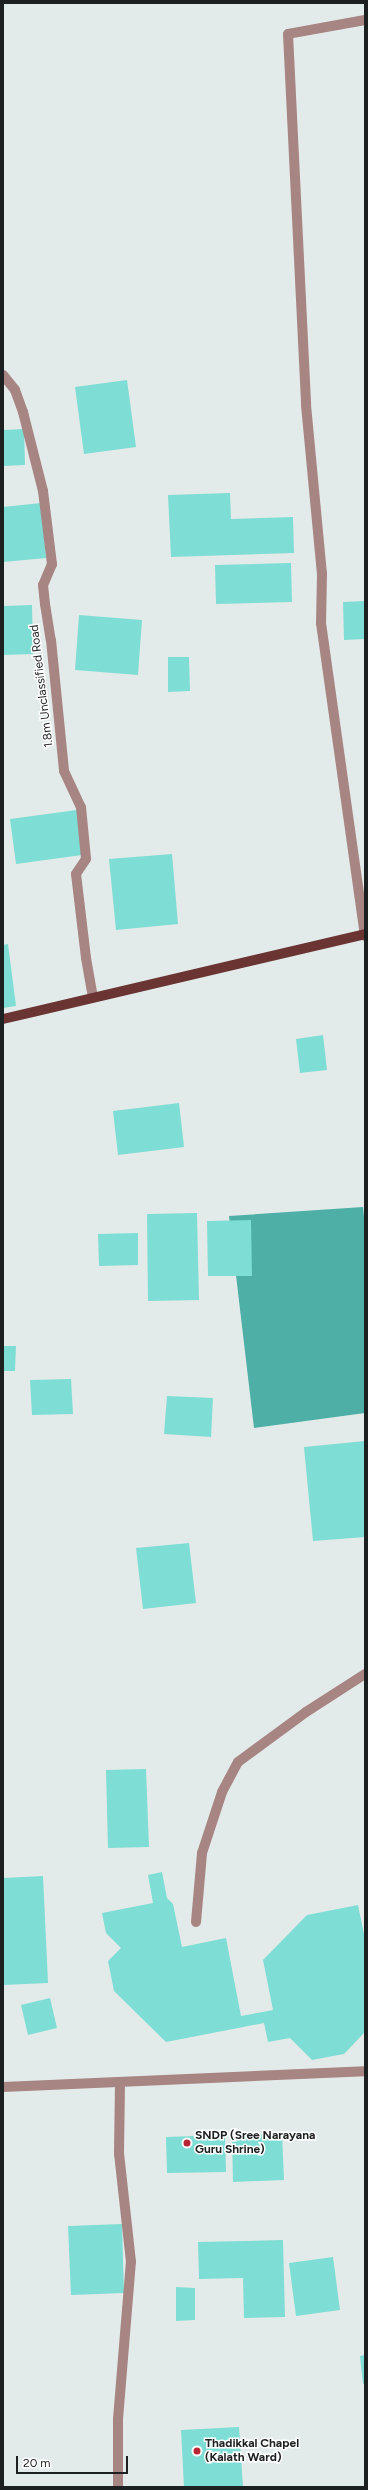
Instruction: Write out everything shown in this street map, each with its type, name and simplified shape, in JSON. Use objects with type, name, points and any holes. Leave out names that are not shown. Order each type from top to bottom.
[{"type":"main road","points":[[3,1019],[365,934]]},
{"type":"street","points":[[365,20],[288,34],[306,405],[322,573],[321,623],[365,934]]},
{"type":"street","name":"1.8m Unclassified Road","points":[[3,375],[15,390],[23,412],[43,491],[52,564],[43,585],[44,604],[51,640],[64,771],[81,807],[86,859],[76,874],[93,997]]},
{"type":"street","points":[[196,1922],[202,1853],[222,1792],[238,1762],[306,1712],[365,1674]]},
{"type":"street","points":[[3,2087],[365,2071]]},
{"type":"street","points":[[118,2487],[118,2419],[131,2262],[119,2154],[120,2082]]},
{"type":"water","points":[[363,1207],[365,1226],[365,1413],[254,1428],[229,1216]]},
{"type":"building","points":[[127,380],[136,447],[84,454],[75,387]]},
{"type":"building","points":[[24,429],[25,465],[3,466],[3,430]]},
{"type":"building","points":[[230,493],[231,519],[293,517],[294,553],[171,557],[168,495]]},
{"type":"building","points":[[41,503],[46,558],[3,562],[3,507]]},
{"type":"building","points":[[291,563],[292,602],[216,604],[215,565]]},
{"type":"building","points":[[365,601],[365,639],[344,640],[343,602]]},
{"type":"building","points":[[32,605],[33,654],[3,655],[3,606]]},
{"type":"building","points":[[79,615],[142,620],[138,675],[75,670]]},
{"type":"building","points":[[168,657],[189,657],[190,691],[168,692]]},
{"type":"building","points":[[77,810],[82,855],[16,864],[10,819]]},
{"type":"building","points":[[172,854],[178,924],[116,930],[109,859]]},
{"type":"building","points":[[8,944],[16,1006],[3,1008],[3,945]]},
{"type":"building","points":[[323,1035],[327,1070],[300,1073],[296,1039]]},
{"type":"building","points":[[179,1103],[184,1147],[118,1155],[113,1111]]},
{"type":"building","points":[[197,1213],[199,1300],[148,1301],[147,1214]]},
{"type":"building","points":[[251,1220],[252,1276],[208,1276],[207,1221]]},
{"type":"building","points":[[138,1233],[138,1265],[99,1266],[98,1234]]},
{"type":"building","points":[[3,1346],[16,1346],[15,1371],[3,1371]]},
{"type":"building","points":[[71,1379],[73,1414],[32,1415],[30,1380]]},
{"type":"building","points":[[167,1396],[213,1398],[211,1437],[164,1434]]},
{"type":"building","points":[[365,1441],[365,1537],[313,1541],[304,1447]]},
{"type":"building","points":[[189,1543],[196,1603],[143,1609],[136,1548]]},
{"type":"building","points":[[146,1769],[149,1847],[108,1848],[106,1770]]},
{"type":"building","points":[[162,1872],[167,1898],[173,1904],[182,1947],[226,1938],[241,2016],[273,2010],[263,1960],[307,1915],[358,1905],[365,1939],[365,2032],[344,2054],[312,2060],[290,2038],[268,2042],[264,2023],[166,2042],[114,1991],[108,1961],[121,1948],[106,1933],[102,1913],[153,1903],[148,1875]]},
{"type":"building","points":[[43,1876],[48,1983],[3,1985],[3,1878]]},
{"type":"building","points":[[50,1998],[57,2028],[28,2035],[21,2005]]},
{"type":"building","points":[[282,2134],[284,2180],[233,2182],[232,2136]]},
{"type":"building","points":[[225,2135],[226,2172],[167,2173],[166,2137]]},
{"type":"building","points":[[122,2224],[124,2293],[71,2295],[68,2226]]},
{"type":"building","points":[[283,2240],[285,2317],[244,2318],[243,2278],[199,2279],[198,2242]]},
{"type":"building","points":[[333,2257],[340,2310],[296,2316],[289,2263]]},
{"type":"building","points":[[176,2287],[195,2288],[195,2320],[176,2321]]},
{"type":"building","points":[[365,2355],[365,2383],[363,2384],[360,2356]]},
{"type":"building","points":[[239,2427],[243,2487],[184,2487],[181,2430]]},
{"type":"place","name":"SNDP (Sree Narayana Guru Shrine)","points":[[187,2143]]},
{"type":"place","name":"Thadikkal Chapel (Kalath Ward)","points":[[197,2451]]}]
